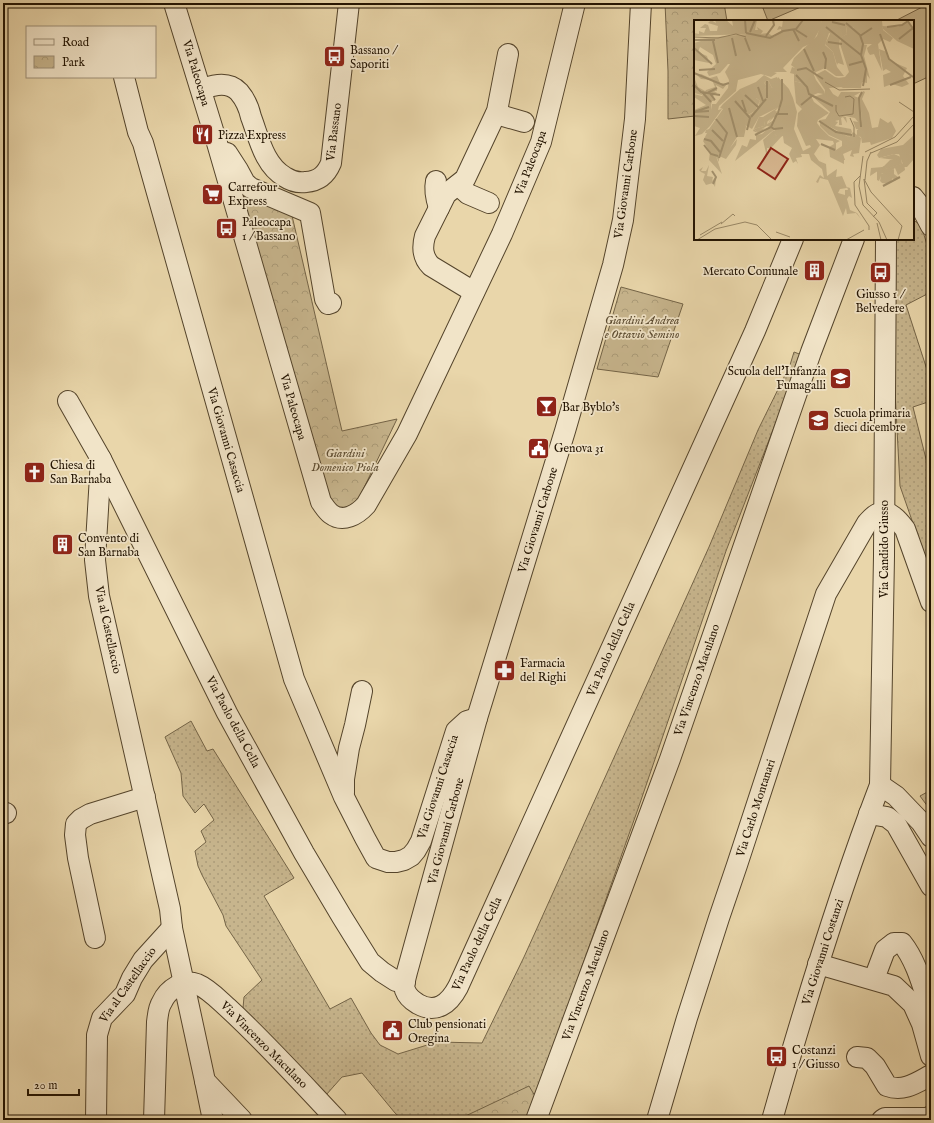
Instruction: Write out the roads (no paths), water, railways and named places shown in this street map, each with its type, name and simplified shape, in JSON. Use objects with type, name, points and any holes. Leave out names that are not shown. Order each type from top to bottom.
[{"type":"street","name":"Via Paleocapa","points":[[174,3],[218,143],[321,502],[326,510],[331,514],[336,517],[343,518],[355,515],[366,505],[407,434],[502,234],[541,142],[575,3]]},
{"type":"street","name":"Via Bassano","points":[[201,88],[223,84],[233,87],[245,100],[264,152],[275,169],[281,175],[296,182],[319,179],[329,169],[331,163],[349,3]]},
{"type":"street","name":"Via Giovanni Carbone","points":[[404,982],[477,718],[565,431],[620,237],[635,119],[641,3]]},
{"type":"street","points":[[474,292],[430,266],[425,259],[423,252],[424,242],[425,236],[446,194],[465,179],[496,114],[508,54]]},
{"type":"street","name":"Via Giovanni Casaccia","points":[[124,78],[138,132],[143,143],[294,679],[344,797],[364,838],[376,858],[388,862],[396,862],[411,856],[416,850],[421,841],[456,731],[467,721],[477,718]]},
{"type":"street","points":[[496,114],[524,122]]},
{"type":"street","name":"Via Paleocapa","points":[[218,143],[227,153],[245,183],[252,188],[310,207],[325,299],[328,304],[331,303]]},
{"type":"street","points":[[436,181],[434,188],[439,208]]},
{"type":"street","points":[[458,185],[468,194],[489,203]]},
{"type":"street","points":[[914,198],[921,207],[931,226]]},
{"type":"street","name":"Via Paolo della Cella","points":[[68,400],[101,459],[227,713],[342,917],[370,962],[396,981],[404,982],[405,990],[409,997],[416,1003],[429,1008],[438,1008],[453,997],[752,338],[793,240]]},
{"type":"street","name":"Via Vincenzo Maculano","points":[[536,1120],[670,759],[809,359],[854,240]]},
{"type":"street","name":"Via Candido Giusso","points":[[880,785],[886,240]]},
{"type":"street","name":"Via al Castellaccio","points":[[101,459],[95,560],[99,596],[170,909],[172,928],[184,983]]},
{"type":"street","name":"Via Carlo Montanari","points":[[657,1120],[687,1018],[719,918],[738,865],[826,594],[868,523],[874,516],[879,513],[884,513]]},
{"type":"street","points":[[884,513],[895,517],[905,529],[931,602]]},
{"type":"street","name":"Via Giovanni Casaccia","points":[[344,797],[344,779],[348,748],[355,725],[362,691]]},
{"type":"street","points":[[880,785],[896,796],[921,822],[931,837]]},
{"type":"street","name":"Via Giovanni Costanzi","points":[[772,1120],[818,964],[880,785]]},
{"type":"street","points":[[95,938],[78,858],[75,836],[76,824],[90,814],[145,797]]},
{"type":"street","points":[[869,814],[887,817],[896,824],[931,886]]},
{"type":"street","name":"Via al Castellaccio","points":[[96,1120],[97,1035],[102,1018],[125,994],[132,978],[143,960],[172,928]]},
{"type":"street","points":[[874,979],[885,950],[894,943],[902,942],[908,951],[919,975],[931,1011]]},
{"type":"street","points":[[818,964],[894,986],[914,1004],[922,1024],[931,1056]]},
{"type":"street","points":[[154,1120],[158,1012],[167,994],[174,988],[184,983],[213,1120]]},
{"type":"street","name":"Via Vincenzo Maculano","points":[[184,983],[197,984],[207,989],[246,1025],[336,1120]]},
{"type":"street","points":[[857,1057],[867,1058],[875,1066],[887,1086],[894,1088],[908,1087],[931,1075]]},
{"type":"street","points":[[205,1081],[242,1120]]},
{"type":"street","points":[[882,1120],[885,1118],[928,1118],[931,1116]]},
{"type":"place","name":"Bassano / Saporiti","points":[[334,57]]},
{"type":"place","name":"Pizza Express","points":[[203,135]]},
{"type":"place","name":"Carrefour Express","points":[[213,194]]},
{"type":"place","name":"Paleocapa 1 / Bassano","points":[[227,229]]},
{"type":"place","name":"Mercato Comunale","points":[[814,271]]},
{"type":"place","name":"Giusso 1 / Belvedere","points":[[880,273]]},
{"type":"place","name":"Scuola dell'Infanzia Fumagalli","points":[[841,378]]},
{"type":"place","name":"Bar Byblo's","points":[[546,407]]},
{"type":"place","name":"Scuola primaria dieci dicembre","points":[[819,420]]},
{"type":"place","name":"Genova 31","points":[[538,448]]},
{"type":"place","name":"Chiesa di San Barnaba","points":[[34,472]]},
{"type":"place","name":"Convento di San Barnaba","points":[[62,545]]},
{"type":"place","name":"Farmacia del Righi","points":[[505,670]]},
{"type":"place","name":"Club pensionati Oregina","points":[[393,1031]]},
{"type":"place","name":"Costanzi 1 / Giusso","points":[[777,1057]]},
{"type":"park label","name":"Giardini Andrea e Ottavio Semino","points":[[642,327]]},
{"type":"park label","name":"Giardini Domenico Piola","points":[[345,460]]}]
